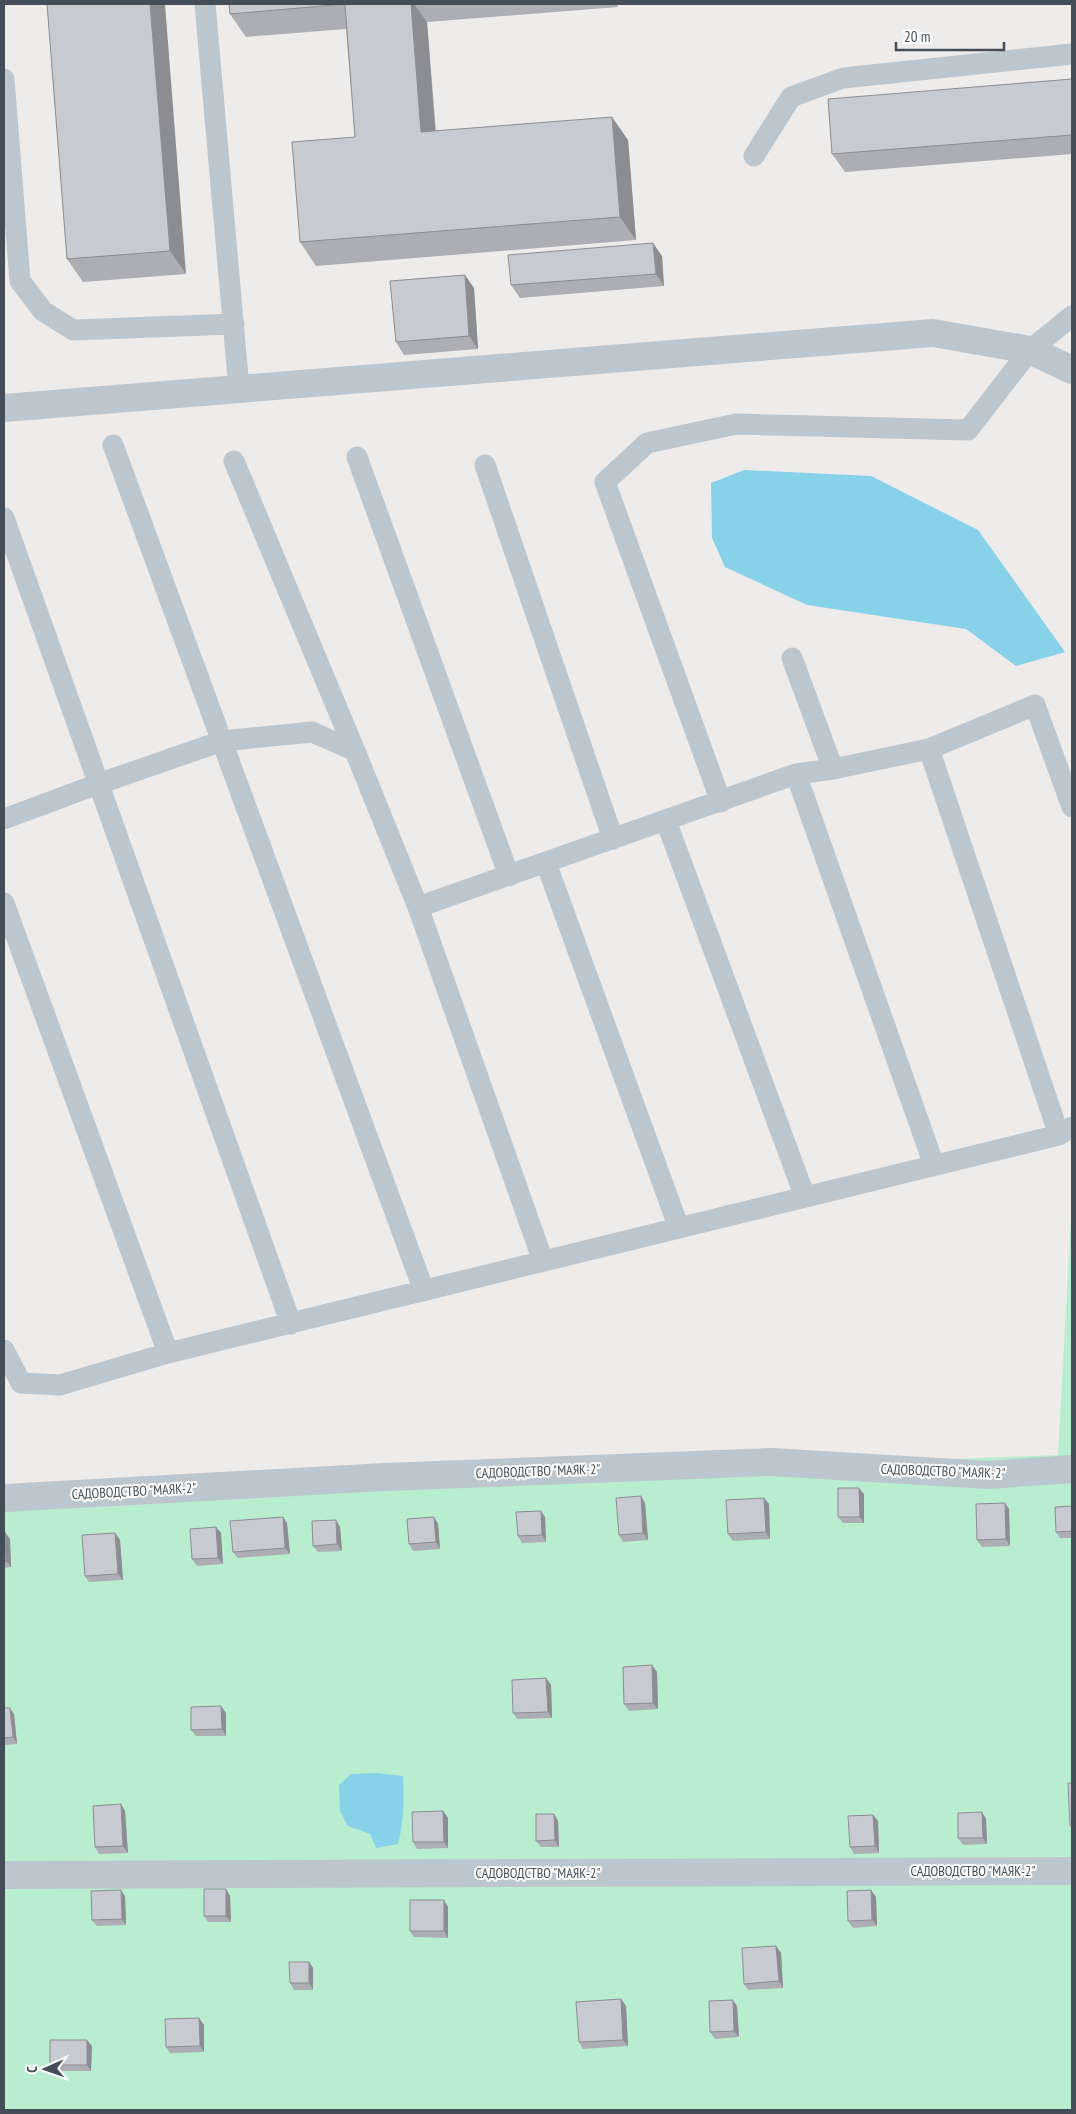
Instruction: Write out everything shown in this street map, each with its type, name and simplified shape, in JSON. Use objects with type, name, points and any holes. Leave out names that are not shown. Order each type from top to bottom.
[{"type":"street","points":[[4,408],[933,333],[1030,350],[1072,370]]},
{"type":"street","name":"САДОВОДСТВО \"МАЯК-2\"","points":[[4,1498],[385,1477],[771,1462],[988,1475],[1072,1469]]},
{"type":"street","name":"САДОВОДСТВО \"МАЯК-2\"","points":[[4,1875],[1072,1870]]},
{"type":"lane","points":[[205,4],[239,389]]},
{"type":"lane","points":[[754,156],[791,97],[843,78],[1072,54]]},
{"type":"lane","points":[[4,79],[20,280],[43,311],[73,330],[234,324]]},
{"type":"lane","points":[[721,802],[605,482],[647,443],[736,424],[968,430],[1030,350],[1072,316]]},
{"type":"lane","points":[[113,445],[424,1291]]},
{"type":"lane","points":[[357,457],[509,876]]},
{"type":"lane","points":[[234,461],[418,907],[543,1261]]},
{"type":"lane","points":[[485,465],[613,839]]},
{"type":"lane","points":[[4,518],[291,1324]]},
{"type":"lane","points":[[792,658],[833,769]]},
{"type":"lane","points":[[418,907],[721,802],[796,774],[833,769],[929,749],[1035,705],[1072,807]]},
{"type":"lane","points":[[4,819],[222,741],[312,732],[355,751]]},
{"type":"lane","points":[[4,1350],[21,1383],[60,1385],[168,1353],[1066,1131],[929,749]]},
{"type":"lane","points":[[796,774],[934,1165]]},
{"type":"lane","points":[[666,820],[805,1197]]},
{"type":"lane","points":[[546,863],[679,1228]]},
{"type":"lane","points":[[4,903],[168,1353]]},
{"type":"green space","points":[[1072,1217],[1072,2110],[4,2110],[4,1496],[1058,1455]]},
{"type":"water","points":[[744,470],[871,476],[978,530],[1065,652],[1016,666],[966,629],[807,605],[725,567],[712,538],[711,483]]},
{"type":"water","points":[[376,1773],[403,1776],[403,1793],[402,1819],[398,1844],[376,1848],[370,1834],[348,1826],[340,1811],[339,1785],[351,1774]]},
{"type":"building","points":[[47,4],[150,4],[170,251],[67,259]]},
{"type":"building","points":[[229,4],[345,4],[230,14]]},
{"type":"building","points":[[345,4],[411,4],[421,132],[612,117],[620,217],[300,242],[292,142],[355,137]]},
{"type":"building","points":[[1072,79],[1072,135],[832,154],[828,99]]},
{"type":"building","points":[[653,243],[656,274],[511,285],[508,255]]},
{"type":"building","points":[[465,275],[469,336],[396,342],[390,281]]},
{"type":"building","points":[[838,1488],[859,1488],[860,1517],[838,1517]]},
{"type":"building","points":[[641,1496],[643,1533],[619,1535],[616,1498]]},
{"type":"building","points":[[764,1498],[766,1532],[728,1534],[726,1500]]},
{"type":"building","points":[[1005,1503],[1006,1539],[977,1540],[976,1504]]},
{"type":"building","points":[[1072,1506],[1072,1531],[1056,1532],[1055,1507]]},
{"type":"building","points":[[541,1511],[542,1535],[518,1536],[516,1512]]},
{"type":"building","points":[[283,1517],[285,1548],[233,1552],[230,1521]]},
{"type":"building","points":[[434,1517],[436,1542],[409,1544],[407,1519]]},
{"type":"building","points":[[336,1520],[337,1544],[313,1546],[312,1521]]},
{"type":"building","points":[[216,1527],[218,1558],[192,1559],[190,1529]]},
{"type":"building","points":[[5,1532],[6,1561],[4,1561]]},
{"type":"building","points":[[115,1533],[118,1574],[85,1576],[82,1535]]},
{"type":"building","points":[[652,1665],[653,1703],[624,1704],[623,1667]]},
{"type":"building","points":[[546,1678],[548,1712],[513,1713],[512,1680]]},
{"type":"building","points":[[221,1706],[222,1729],[191,1730],[191,1707]]},
{"type":"building","points":[[4,1708],[10,1708],[13,1737],[4,1738]]},
{"type":"building","points":[[1068,1783],[1072,1783],[1072,1826],[1070,1826]]},
{"type":"building","points":[[121,1804],[123,1846],[95,1847],[93,1806]]},
{"type":"building","points":[[443,1811],[444,1842],[413,1842],[412,1812]]},
{"type":"building","points":[[982,1812],[983,1838],[958,1838],[958,1813]]},
{"type":"building","points":[[536,1814],[554,1814],[555,1840],[536,1841]]},
{"type":"building","points":[[873,1815],[875,1846],[850,1847],[848,1816]]},
{"type":"building","points":[[204,1889],[226,1889],[226,1916],[204,1916]]},
{"type":"building","points":[[121,1890],[122,1919],[92,1920],[91,1891]]},
{"type":"building","points":[[871,1890],[872,1920],[848,1921],[847,1891]]},
{"type":"building","points":[[410,1900],[444,1900],[444,1931],[410,1931]]},
{"type":"building","points":[[776,1946],[779,1981],[744,1984],[742,1948]]},
{"type":"building","points":[[289,1962],[309,1962],[309,1983],[290,1983]]},
{"type":"building","points":[[621,1999],[623,2040],[579,2042],[576,2002]]},
{"type":"building","points":[[733,2000],[734,2031],[710,2032],[709,2001]]},
{"type":"building","points":[[199,2018],[200,2046],[166,2047],[165,2019]]},
{"type":"building","points":[[50,2040],[87,2040],[87,2065],[50,2065]]}]
